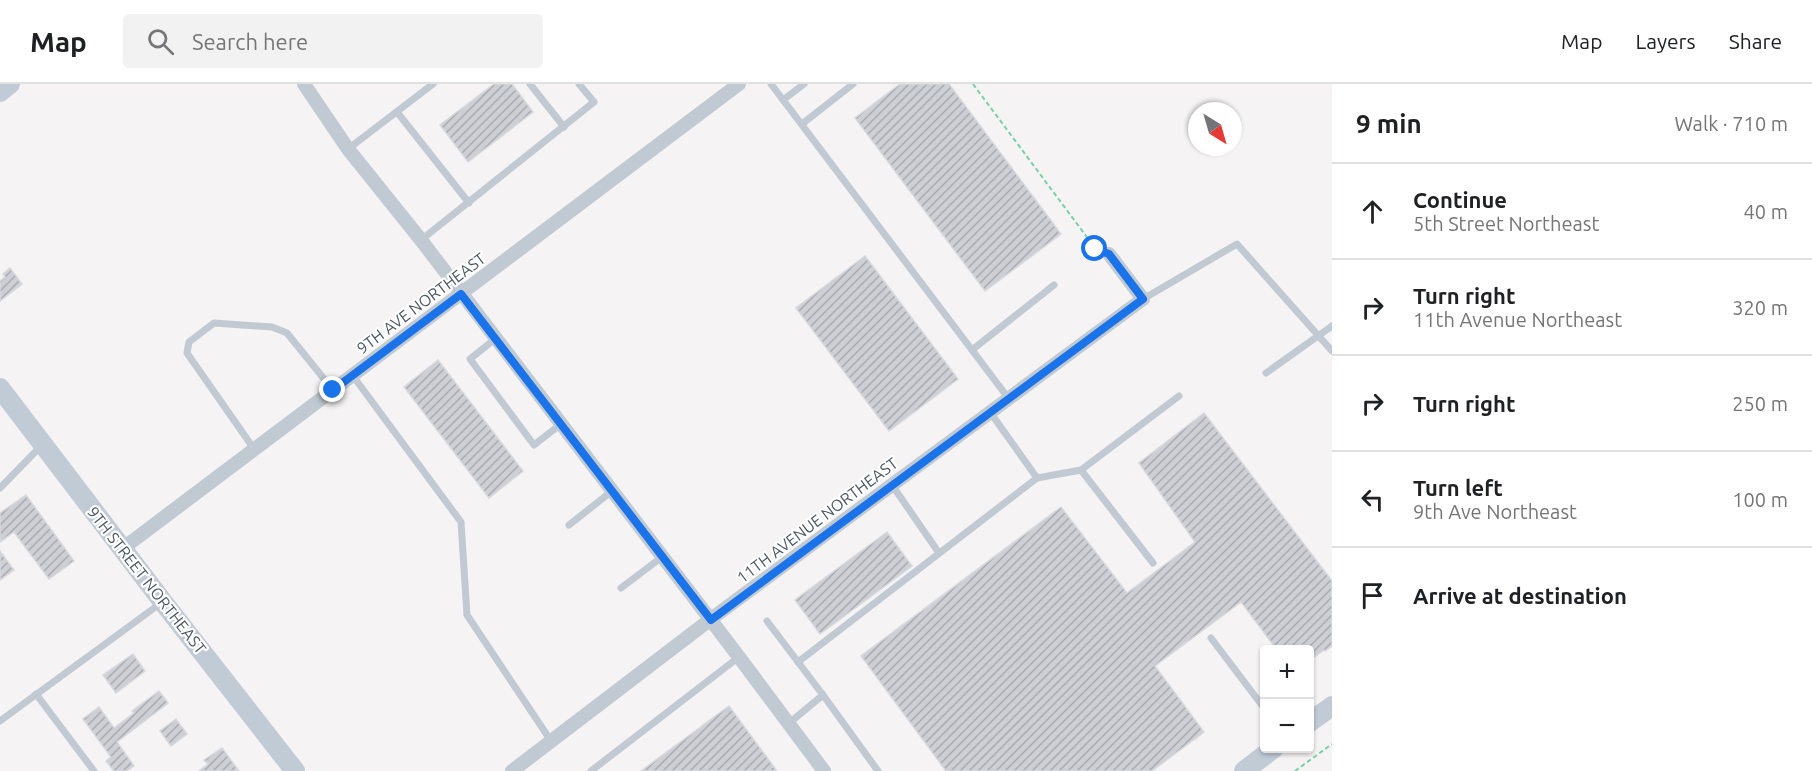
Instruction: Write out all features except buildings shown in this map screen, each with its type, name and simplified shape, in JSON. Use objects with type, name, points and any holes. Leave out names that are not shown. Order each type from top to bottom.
[{"type":"street","points":[[0,92],[10,84]]},
{"type":"street","points":[[304,84],[348,149],[421,240],[824,771]]},
{"type":"street","name":"9TH AVE NORTHEAST","points":[[122,549],[739,84]]},
{"type":"street","points":[[1109,254],[1143,299]]},
{"type":"street","name":"11TH AVENUE NORTHEAST","points":[[512,771],[1143,299]]},
{"type":"street","name":"9TH STREET NORTHEAST","points":[[1,391],[291,770]]},
{"type":"street","points":[[1314,719],[1332,706]]},
{"type":"street","points":[[1244,771],[1267,753]]},
{"type":"lane","points":[[348,149],[433,84]]},
{"type":"lane","points":[[530,84],[564,127]]},
{"type":"lane","points":[[421,240],[594,102],[579,84]]},
{"type":"lane","points":[[771,84],[1009,399]]},
{"type":"lane","points":[[783,100],[804,84]]},
{"type":"lane","points":[[802,124],[853,84]]},
{"type":"lane","points":[[397,112],[469,202]]},
{"type":"lane","points":[[1143,299],[1237,244],[1332,351]]},
{"type":"lane","points":[[972,350],[1054,285]]},
{"type":"lane","points":[[254,449],[187,353],[189,342],[214,323],[272,327],[287,333],[333,390]]},
{"type":"lane","points":[[1266,373],[1332,326]]},
{"type":"lane","points":[[495,339],[470,360],[534,445],[561,424]]},
{"type":"lane","points":[[353,376],[461,522],[467,615],[551,741]]},
{"type":"lane","points":[[798,662],[1037,478],[1081,470],[1179,396]]},
{"type":"lane","points":[[990,412],[1037,478]]},
{"type":"lane","points":[[0,488],[43,444]]},
{"type":"lane","points":[[1081,470],[1153,563]]},
{"type":"lane","points":[[892,485],[939,553]]},
{"type":"lane","points":[[569,525],[612,491]]},
{"type":"lane","points":[[621,588],[662,556]]},
{"type":"lane","points":[[0,721],[163,602]]},
{"type":"lane","points":[[767,621],[878,771]]},
{"type":"lane","points":[[1211,638],[1260,703]]},
{"type":"lane","points":[[591,771],[739,657]]},
{"type":"lane","points":[[36,694],[94,771]]},
{"type":"lane","points":[[788,724],[823,695]]},
{"type":"path","points":[[973,84],[1095,249],[1109,254]]},
{"type":"path","points":[[1295,771],[1332,744]]},
{"type":"route","points":[[333,390],[461,294],[711,620],[1143,299],[1109,254],[1095,249]]}]
